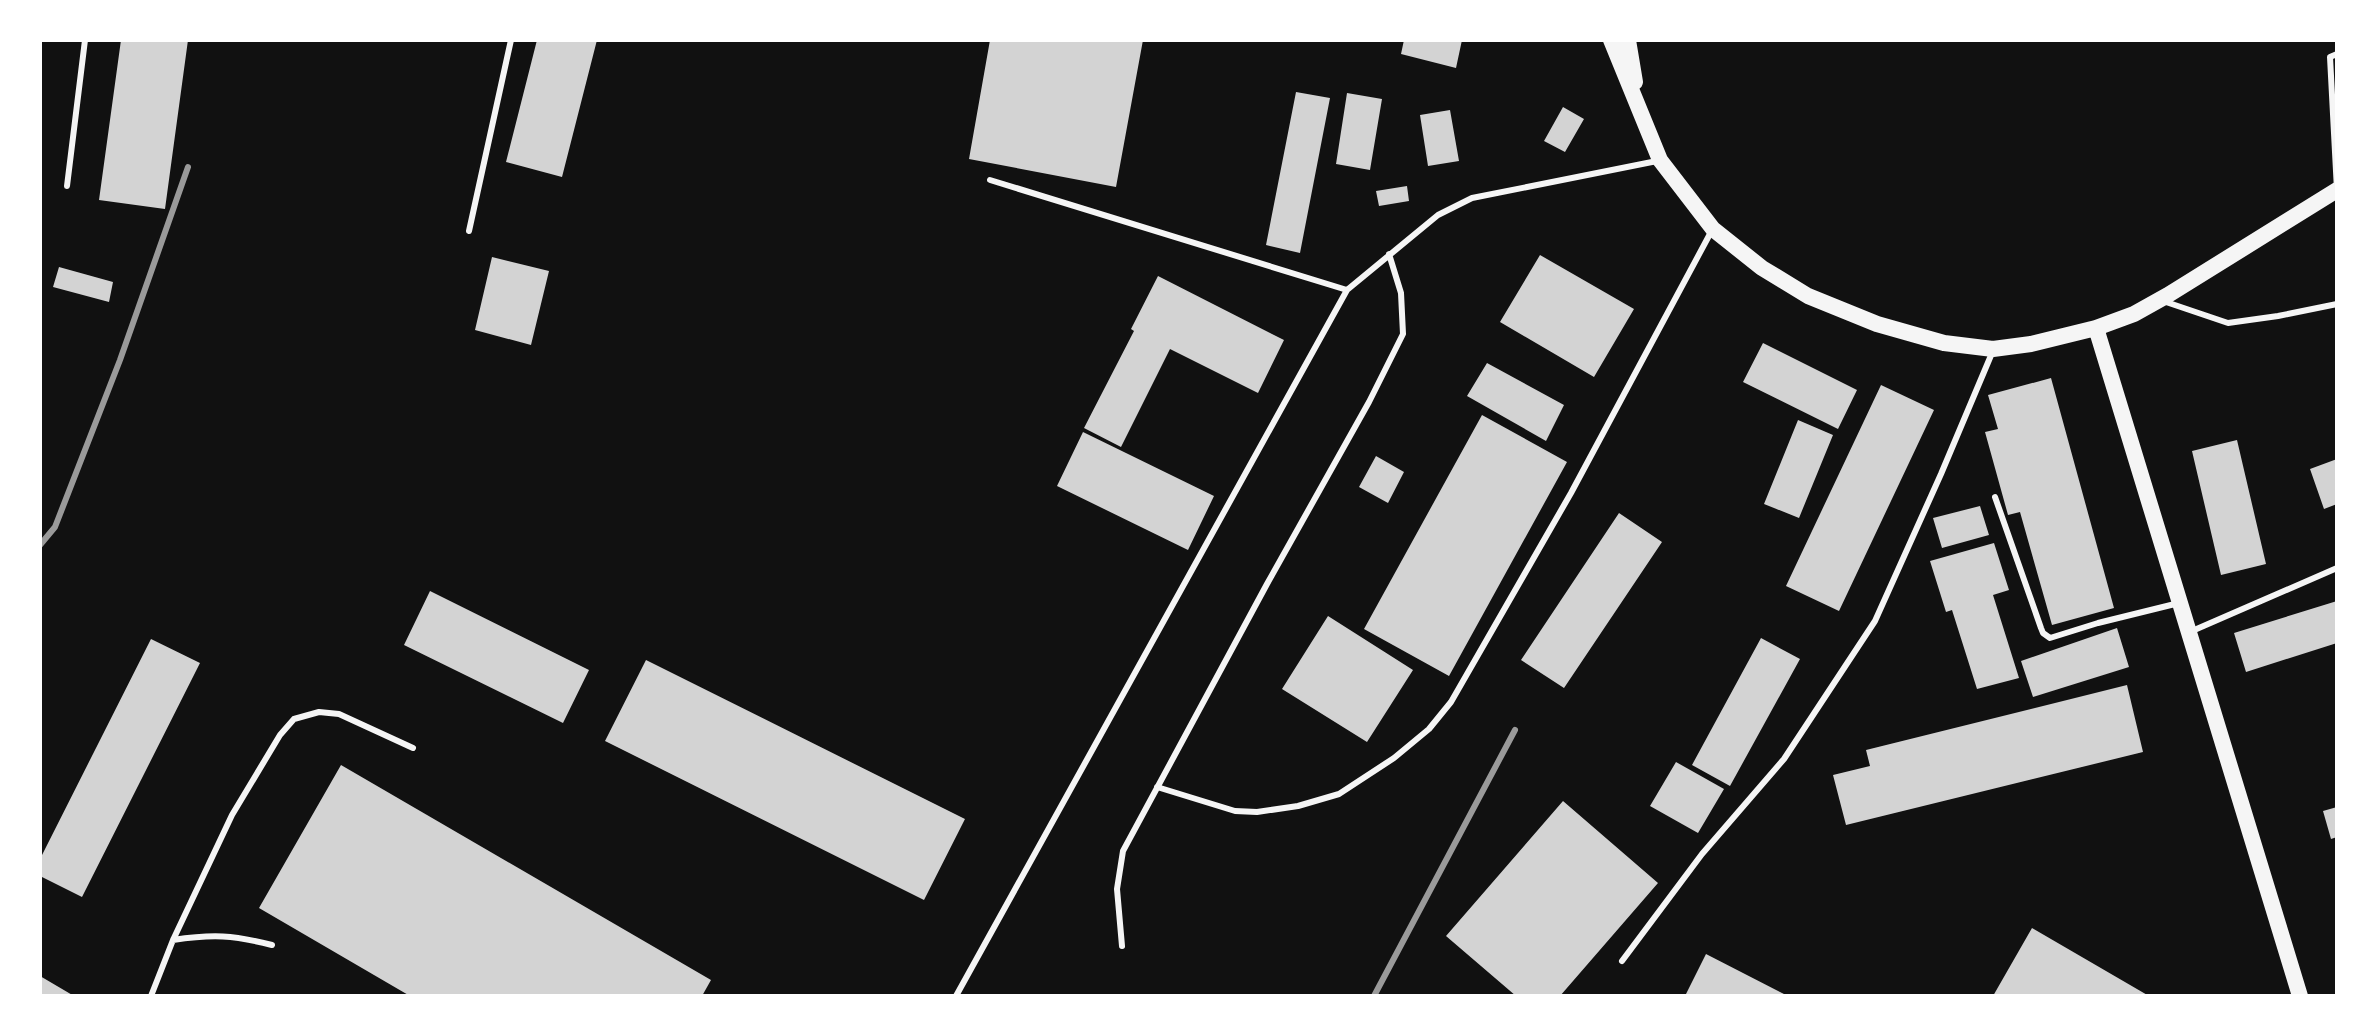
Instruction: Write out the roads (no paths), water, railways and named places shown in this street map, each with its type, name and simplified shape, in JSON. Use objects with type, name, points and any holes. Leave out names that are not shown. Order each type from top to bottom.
[{"type":"main road","points":[[1611,40],[1660,160],[1713,229],[1762,268],[1808,296],[1877,324],[1944,343],[1993,349],[2031,344],[2096,328],[2134,314],[2337,190]]},
{"type":"main road","points":[[1628,40],[1642,119]]},
{"type":"main road","points":[[2096,328],[2300,996]]},
{"type":"lane","points":[[67,186],[85,40]]},
{"type":"lane","points":[[469,231],[511,40]]},
{"type":"lane","points":[[2337,54],[2330,57],[2337,190]]},
{"type":"lane","points":[[956,996],[1347,290],[1438,215],[1472,198],[1660,160]]},
{"type":"lane","points":[[990,180],[1347,290]]},
{"type":"lane","points":[[1157,787],[1235,811],[1257,812],[1298,806],[1339,794],[1394,758],[1429,729],[1451,702],[1571,493],[1713,229]]},
{"type":"lane","points":[[1122,946],[1117,889],[1123,851],[1369,402],[1403,334],[1401,293],[1389,254]]},
{"type":"lane","points":[[2159,300],[2228,323],[2337,304]]},
{"type":"lane","points":[[1622,961],[1702,854],[1784,759],[1875,621],[1993,349]]},
{"type":"lane","points":[[1995,497],[2046,636],[2050,638],[2179,603]]},
{"type":"lane","points":[[2189,632],[2337,568]]},
{"type":"lane","points":[[151,996],[173,940],[232,815],[280,735],[294,719],[319,712],[339,714],[413,748]]},
{"type":"lane","points":[[173,940],[208,934],[272,945]]},
{"type":"railway","points":[[40,545],[55,527],[120,360],[188,167]]},
{"type":"railway","points":[[1374,996],[1515,730]]}]
